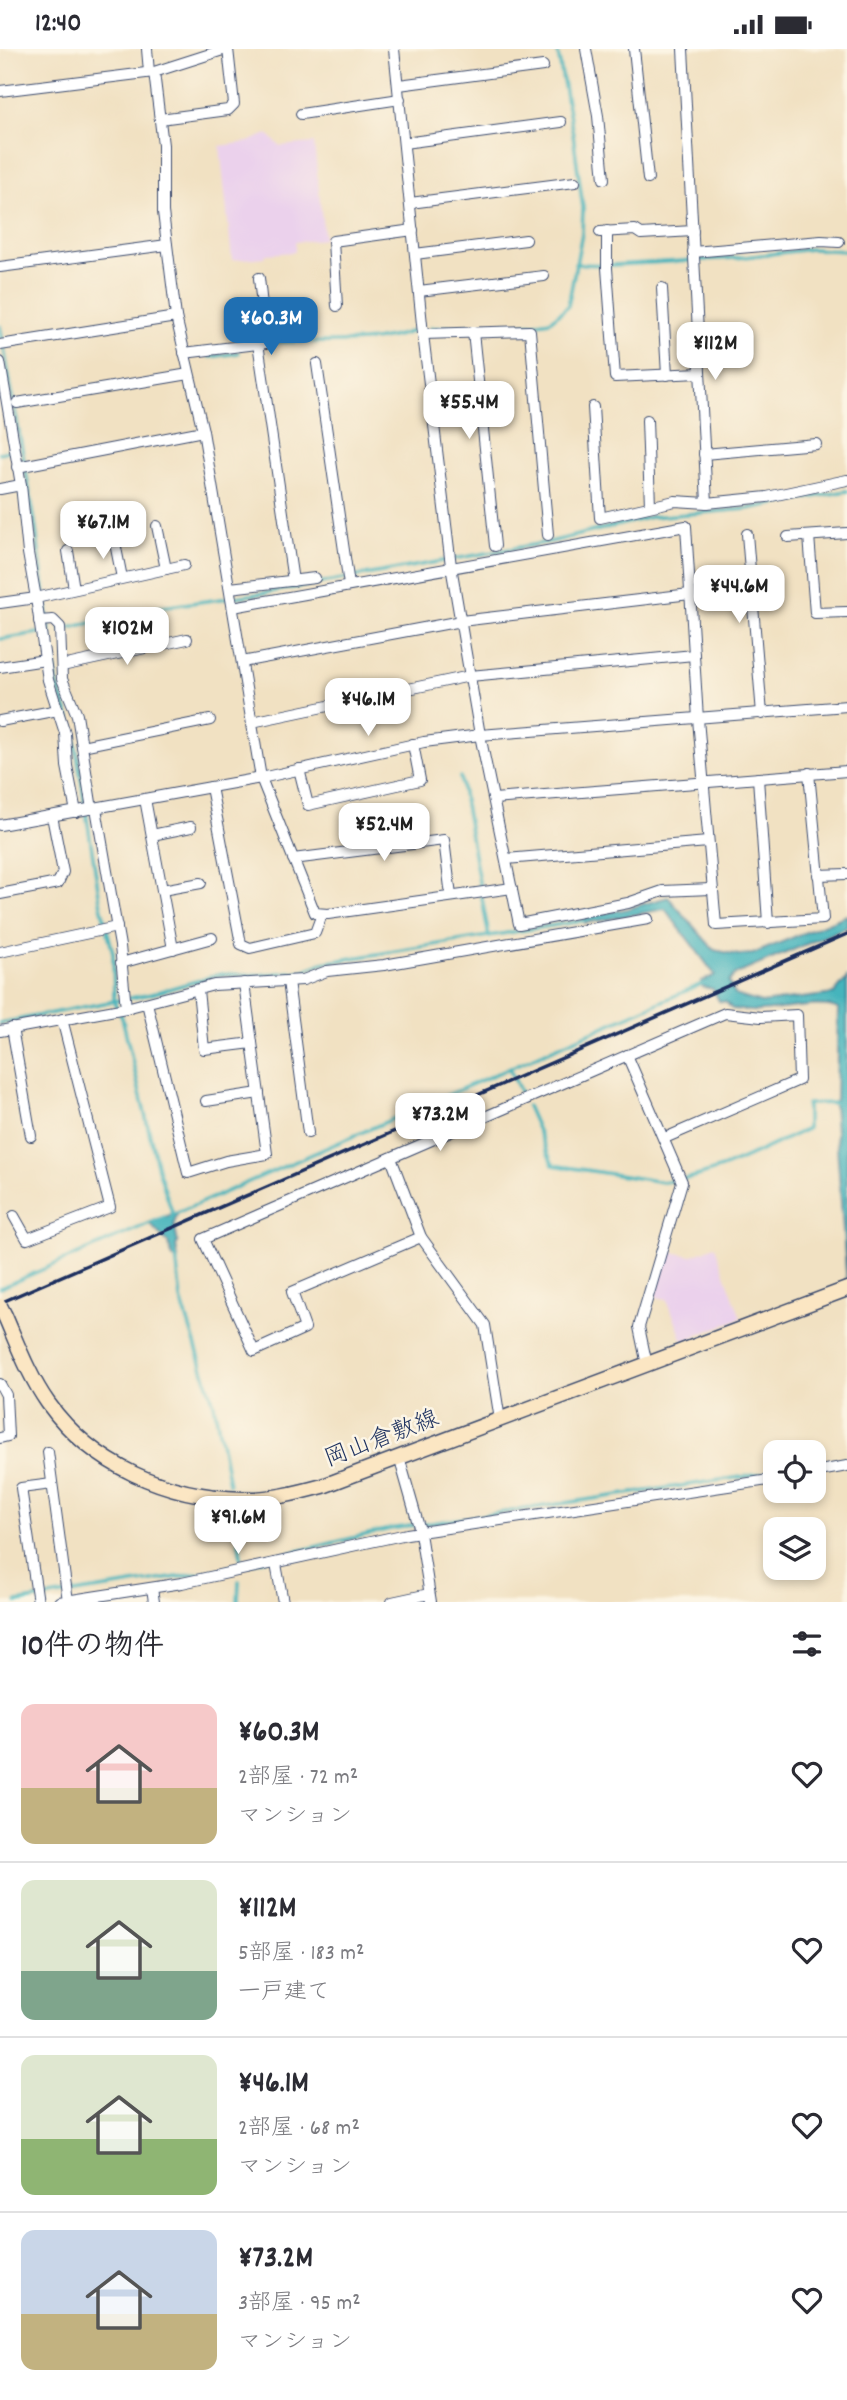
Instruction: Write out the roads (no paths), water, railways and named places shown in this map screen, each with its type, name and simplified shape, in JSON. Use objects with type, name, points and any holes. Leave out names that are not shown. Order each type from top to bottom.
[{"type":"main road","name":"岡山倉敷線","points":[[2,1311],[29,1371],[48,1403],[71,1430],[104,1458],[135,1476],[157,1484],[207,1497],[246,1499],[292,1494],[323,1486],[846,1289]]},
{"type":"street","points":[[146,49],[163,145],[163,212],[176,317],[203,431],[261,778],[315,913],[512,888]]},
{"type":"street","points":[[0,92],[151,72],[227,49],[234,104],[228,110],[160,119]]},
{"type":"street","points":[[394,49],[423,334],[451,561],[481,735],[519,924],[628,902],[663,891],[711,889]]},
{"type":"street","points":[[586,49],[598,116],[604,179]]},
{"type":"street","points":[[634,49],[648,179]]},
{"type":"street","points":[[683,49],[707,503]]},
{"type":"street","points":[[399,85],[543,66]]},
{"type":"street","points":[[301,114],[400,99]]},
{"type":"street","points":[[404,143],[561,121]]},
{"type":"street","points":[[410,203],[575,182]]},
{"type":"street","points":[[337,306],[332,240],[413,230]]},
{"type":"street","points":[[693,231],[641,234],[635,230],[603,232],[615,377],[699,373]]},
{"type":"street","points":[[415,254],[526,240]]},
{"type":"street","points":[[693,257],[821,241],[839,242]]},
{"type":"street","points":[[0,267],[167,245]]},
{"type":"street","points":[[419,291],[544,276]]},
{"type":"street","points":[[184,353],[266,343],[259,278]]},
{"type":"street","points":[[662,288],[667,375]]},
{"type":"street","points":[[3,345],[176,317]]},
{"type":"street","points":[[423,334],[530,331],[548,535]]},
{"type":"street","points":[[473,333],[495,546]]},
{"type":"street","points":[[258,343],[293,581]]},
{"type":"street","points":[[0,362],[15,450],[23,466],[21,485],[28,553],[42,596],[48,680],[65,733],[67,766],[88,810]]},
{"type":"street","points":[[317,364],[349,580]]},
{"type":"street","points":[[8,401],[190,374]]},
{"type":"street","points":[[593,407],[600,518],[676,501],[707,503],[767,497],[847,480]]},
{"type":"street","points":[[647,420],[650,506]]},
{"type":"street","points":[[23,466],[203,431]]},
{"type":"street","points":[[704,454],[816,444]]},
{"type":"street","points":[[0,489],[21,485]]},
{"type":"street","points":[[157,526],[166,569]]},
{"type":"street","points":[[232,598],[451,561],[490,561],[686,526],[698,719],[716,925],[823,919],[809,773]]},
{"type":"street","points":[[788,537],[847,533]]},
{"type":"street","points":[[747,534],[762,714]]},
{"type":"street","points":[[809,536],[815,613],[847,612]]},
{"type":"street","points":[[114,538],[122,578]]},
{"type":"street","points":[[68,551],[74,589]]},
{"type":"street","points":[[0,603],[184,565]]},
{"type":"street","points":[[232,598],[314,578]]},
{"type":"street","points":[[242,662],[461,621],[690,594]]},
{"type":"street","points":[[43,625],[53,620],[60,630],[62,679],[77,715],[88,810],[121,963],[122,1005]]},
{"type":"street","points":[[62,666],[187,639]]},
{"type":"street","points":[[252,722],[470,676],[694,655]]},
{"type":"street","points":[[0,667],[45,660]]},
{"type":"street","points":[[0,825],[261,778],[413,744],[481,735],[847,706]]},
{"type":"street","points":[[0,721],[58,710]]},
{"type":"street","points":[[82,746],[210,720]]},
{"type":"street","points":[[299,769],[308,804],[320,802],[419,780],[413,744]]},
{"type":"street","points":[[494,799],[847,771]]},
{"type":"street","points":[[758,778],[768,923]]},
{"type":"street","points":[[211,787],[242,944],[250,948],[316,933],[322,914]]},
{"type":"street","points":[[145,799],[173,949]]},
{"type":"street","points":[[0,894],[58,883],[63,872],[52,816]]},
{"type":"street","points":[[152,835],[191,827]]},
{"type":"street","points":[[293,859],[444,840],[451,896]]},
{"type":"street","points":[[506,859],[708,842]]},
{"type":"street","points":[[818,875],[847,874]]},
{"type":"street","points":[[162,891],[201,883]]},
{"type":"street","points":[[0,1031],[122,1005],[146,1003],[214,985],[303,980],[327,971],[384,965],[649,919]]},
{"type":"street","points":[[0,952],[114,928]]},
{"type":"street","points":[[121,963],[212,938]]},
{"type":"street","points":[[288,981],[308,1133]]},
{"type":"street","points":[[146,1003],[188,1173],[226,1161],[267,1154],[244,983]]},
{"type":"street","points":[[198,990],[204,1049],[252,1043]]},
{"type":"street","points":[[421,1237],[292,1292],[305,1328],[254,1351],[204,1239],[725,1013],[761,1017],[797,1015],[799,1080],[665,1138]]},
{"type":"street","points":[[14,1216],[27,1239],[110,1207],[62,1019]]},
{"type":"street","points":[[12,1028],[32,1136]]},
{"type":"street","points":[[627,1055],[681,1179],[639,1327],[647,1365]]},
{"type":"street","points":[[206,1101],[259,1093]]},
{"type":"street","points":[[391,1158],[421,1237],[485,1325],[500,1420]]},
{"type":"street","points":[[0,1384],[6,1395],[8,1436],[0,1438]]},
{"type":"street","points":[[48,1452],[65,1598],[152,1588],[276,1564],[419,1527],[763,1481]]},
{"type":"street","points":[[392,1602],[430,1598],[419,1527],[399,1457]]},
{"type":"street","points":[[826,1470],[847,1466]]},
{"type":"street","points":[[38,1600],[21,1488],[52,1484]]},
{"type":"street","points":[[276,1564],[283,1602]]},
{"type":"street","points":[[152,1588],[154,1602]]},
{"type":"water","points":[[668,897],[714,950],[739,955],[753,954],[847,915],[847,927],[734,975],[729,982],[735,995],[761,1003],[834,994],[847,978],[847,1286],[834,1104],[838,1009],[822,1006],[768,1011],[732,1009],[726,1002],[719,1001],[713,989],[703,987],[701,982],[715,975],[665,909],[585,923],[584,917],[627,909]]},
{"type":"water","points":[[178,1212],[174,1224],[178,1259],[173,1258],[168,1243],[149,1223]]},
{"type":"waterway","points":[[431,328],[532,324],[550,321],[568,306],[582,233],[583,208],[557,49]]},
{"type":"waterway","points":[[575,264],[613,265],[736,258],[812,249],[847,251]]},
{"type":"waterway","points":[[0,326],[35,522],[57,684],[73,728],[100,901],[113,953],[114,1002],[122,1017],[158,1169],[173,1215]]},
{"type":"waterway","points":[[277,342],[364,341],[416,330]]},
{"type":"waterway","points":[[210,357],[238,353]]},
{"type":"waterway","points":[[0,453],[15,449]]},
{"type":"waterway","points":[[61,630],[154,608],[265,593],[554,541],[651,517],[747,509],[847,491]]},
{"type":"waterway","points":[[0,639],[39,633]]},
{"type":"waterway","points":[[460,777],[489,937]]},
{"type":"waterway","points":[[0,1023],[151,994],[221,974],[258,975],[303,971],[322,963],[587,920]]},
{"type":"waterway","points":[[175,1214],[704,983]]},
{"type":"waterway","points":[[509,1068],[522,1095]]},
{"type":"waterway","points":[[527,1106],[553,1165],[663,1182],[700,1175],[755,1154],[807,1129],[807,1104],[838,1103]]},
{"type":"waterway","points":[[0,1288],[164,1217]]},
{"type":"waterway","points":[[176,1256],[181,1299],[214,1404],[229,1484]]},
{"type":"waterway","points":[[826,1463],[847,1459]]},
{"type":"waterway","points":[[228,1568],[390,1529],[763,1474]]},
{"type":"waterway","points":[[235,1513],[242,1564]]},
{"type":"waterway","points":[[17,1602],[229,1569]]},
{"type":"waterway","points":[[238,1602],[239,1581]]},
{"type":"railway","points":[[0,1303],[847,934]]}]
